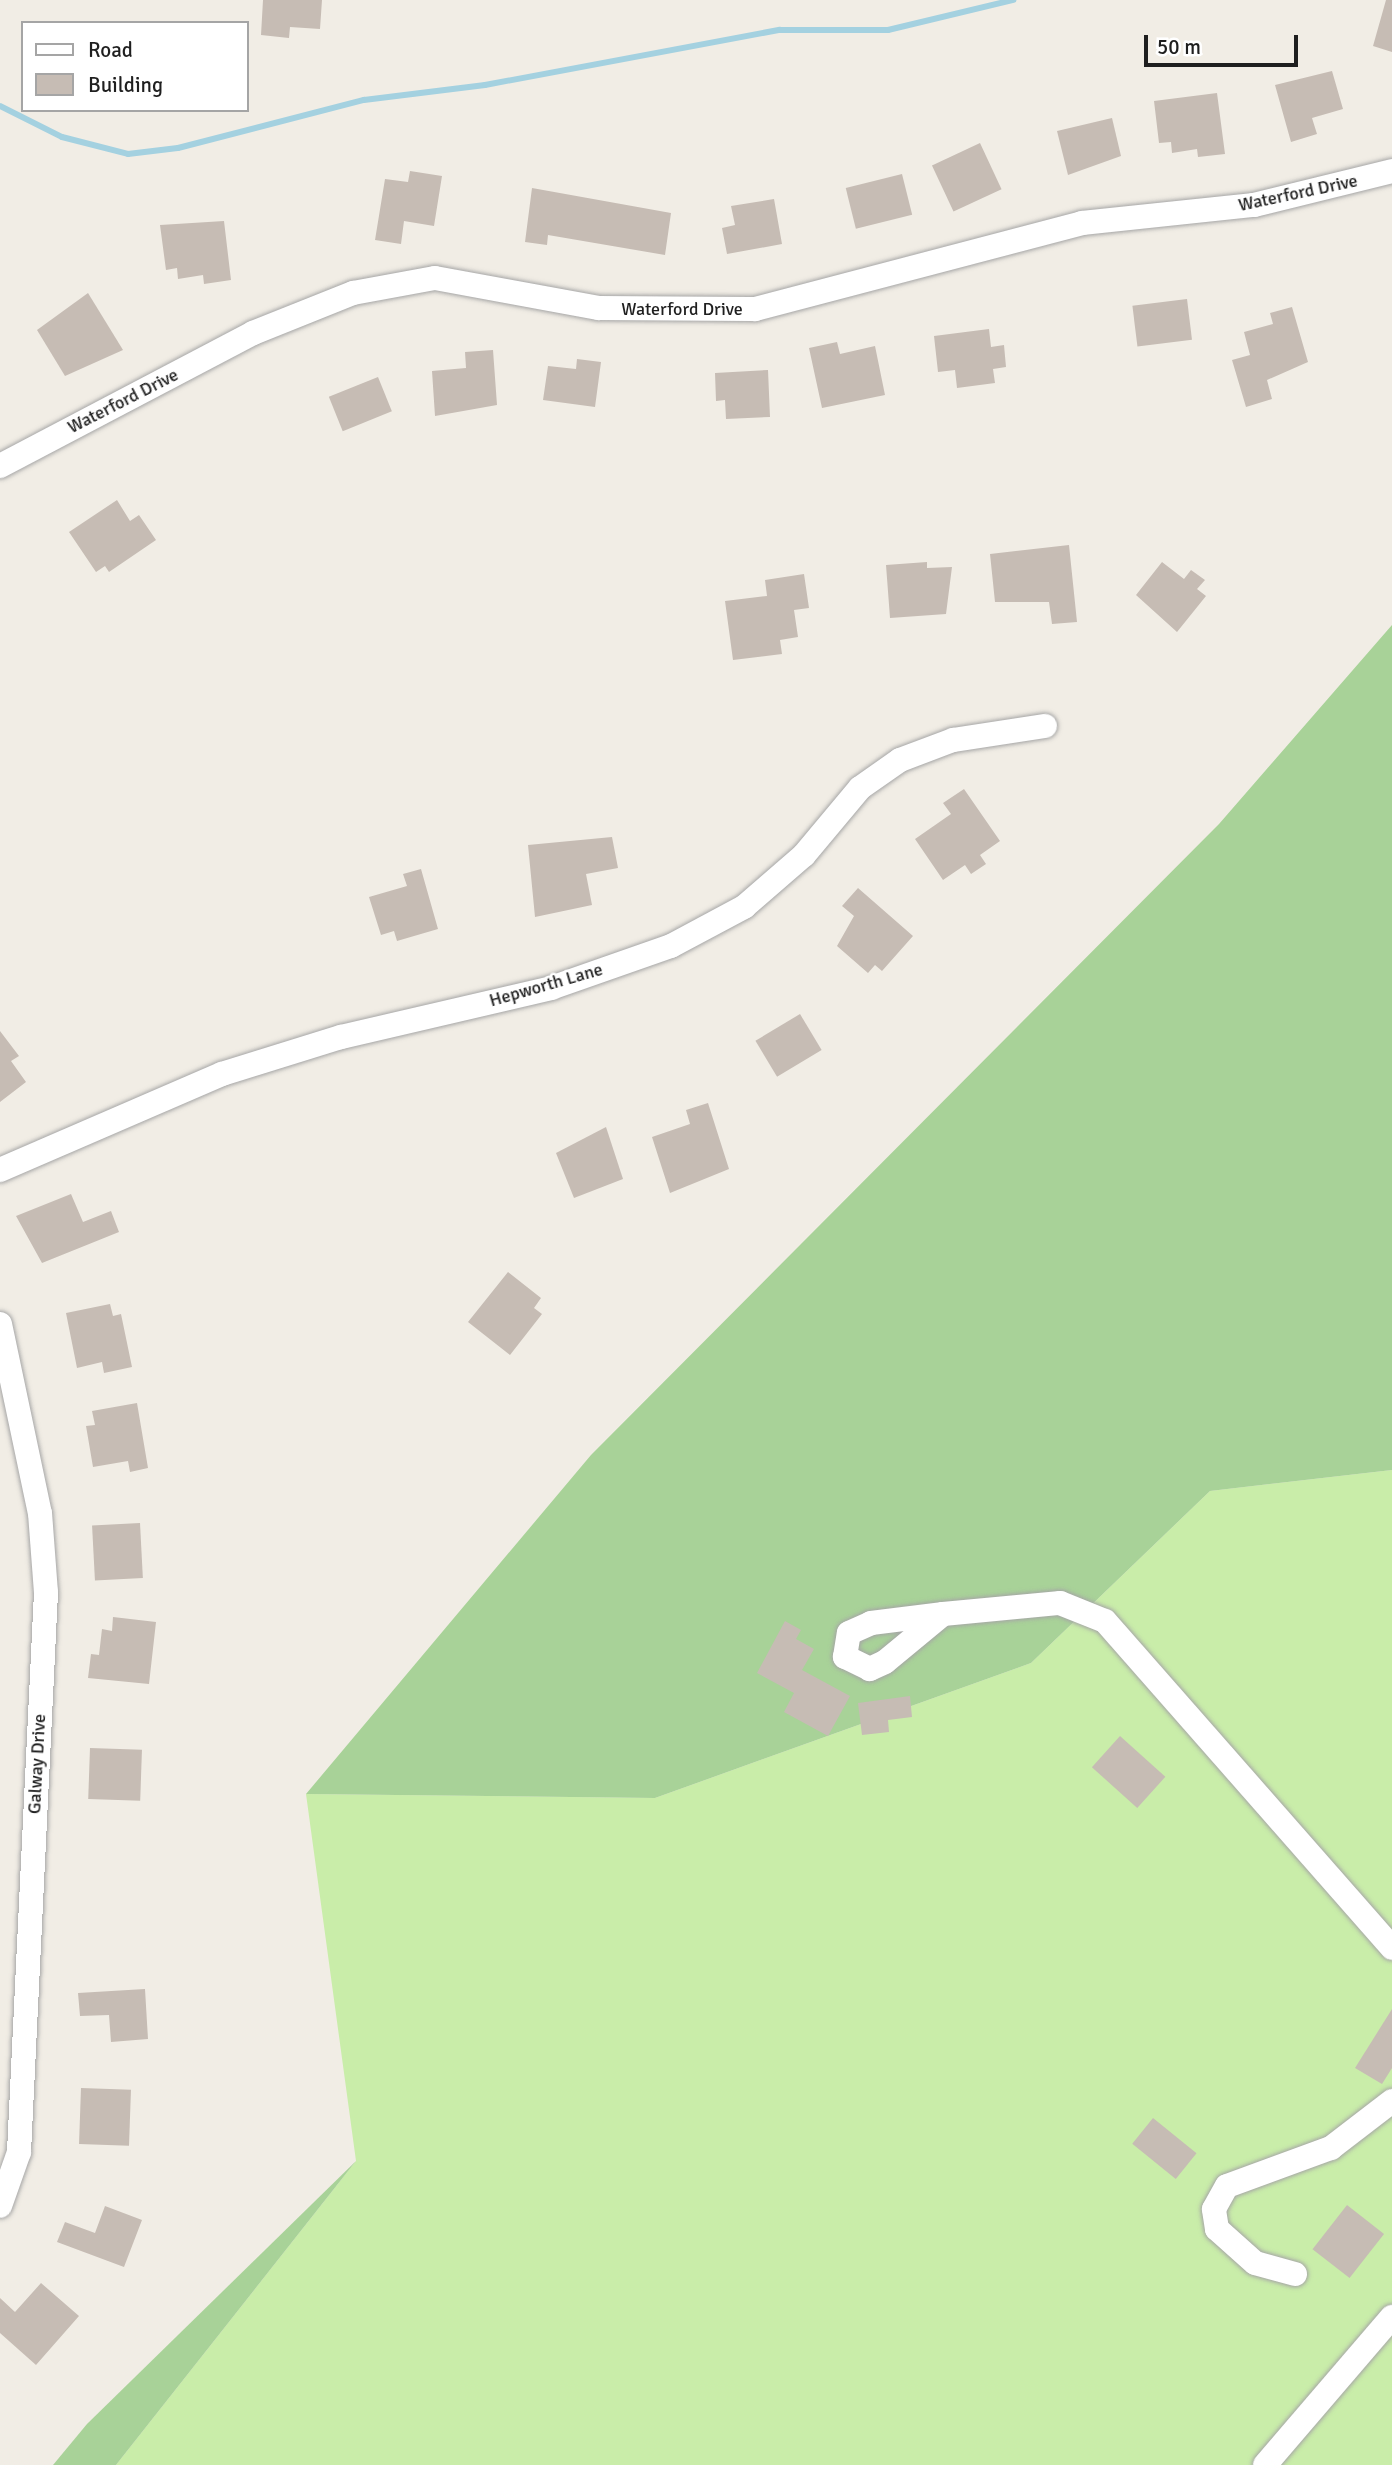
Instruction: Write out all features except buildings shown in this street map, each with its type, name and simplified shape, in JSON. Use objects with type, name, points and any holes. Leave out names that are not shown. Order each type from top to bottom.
[{"type":"street","name":"Waterford Drive","points":[[0,466],[253,333],[353,292],[435,278],[599,309],[755,309],[1082,223],[1254,205],[1392,171]]},
{"type":"street","name":"Hepworth Lane","points":[[0,1170],[222,1074],[341,1037],[551,988],[671,946],[744,908],[804,855],[860,788],[900,760],[953,740],[1045,726]]},
{"type":"street","name":"Galway Drive","points":[[0,1324],[40,1513],[46,1592],[19,2152],[0,2206]]},
{"type":"street","points":[[943,1614],[1060,1603],[1105,1621],[1392,1948]]},
{"type":"street","points":[[1295,2274],[1255,2263],[1217,2229],[1214,2209],[1227,2186],[1331,2148],[1392,2101]]},
{"type":"street","points":[[1265,2465],[1392,2318]]},
{"type":"green space","points":[[1392,625],[1392,1470],[1210,1491],[1031,1663],[655,1798],[306,1794],[591,1455],[1219,824]]},
{"type":"green space","points":[[1392,1470],[1392,2465],[116,2465],[356,2161],[306,1794],[655,1798],[1031,1663],[1210,1491]]},
{"type":"green space","points":[[356,2161],[116,2465],[53,2465],[87,2424]]},
{"type":"waterway","points":[[0,106],[62,137],[128,154],[178,148],[364,100],[485,85],[780,30],[888,30],[1013,0]]}]
